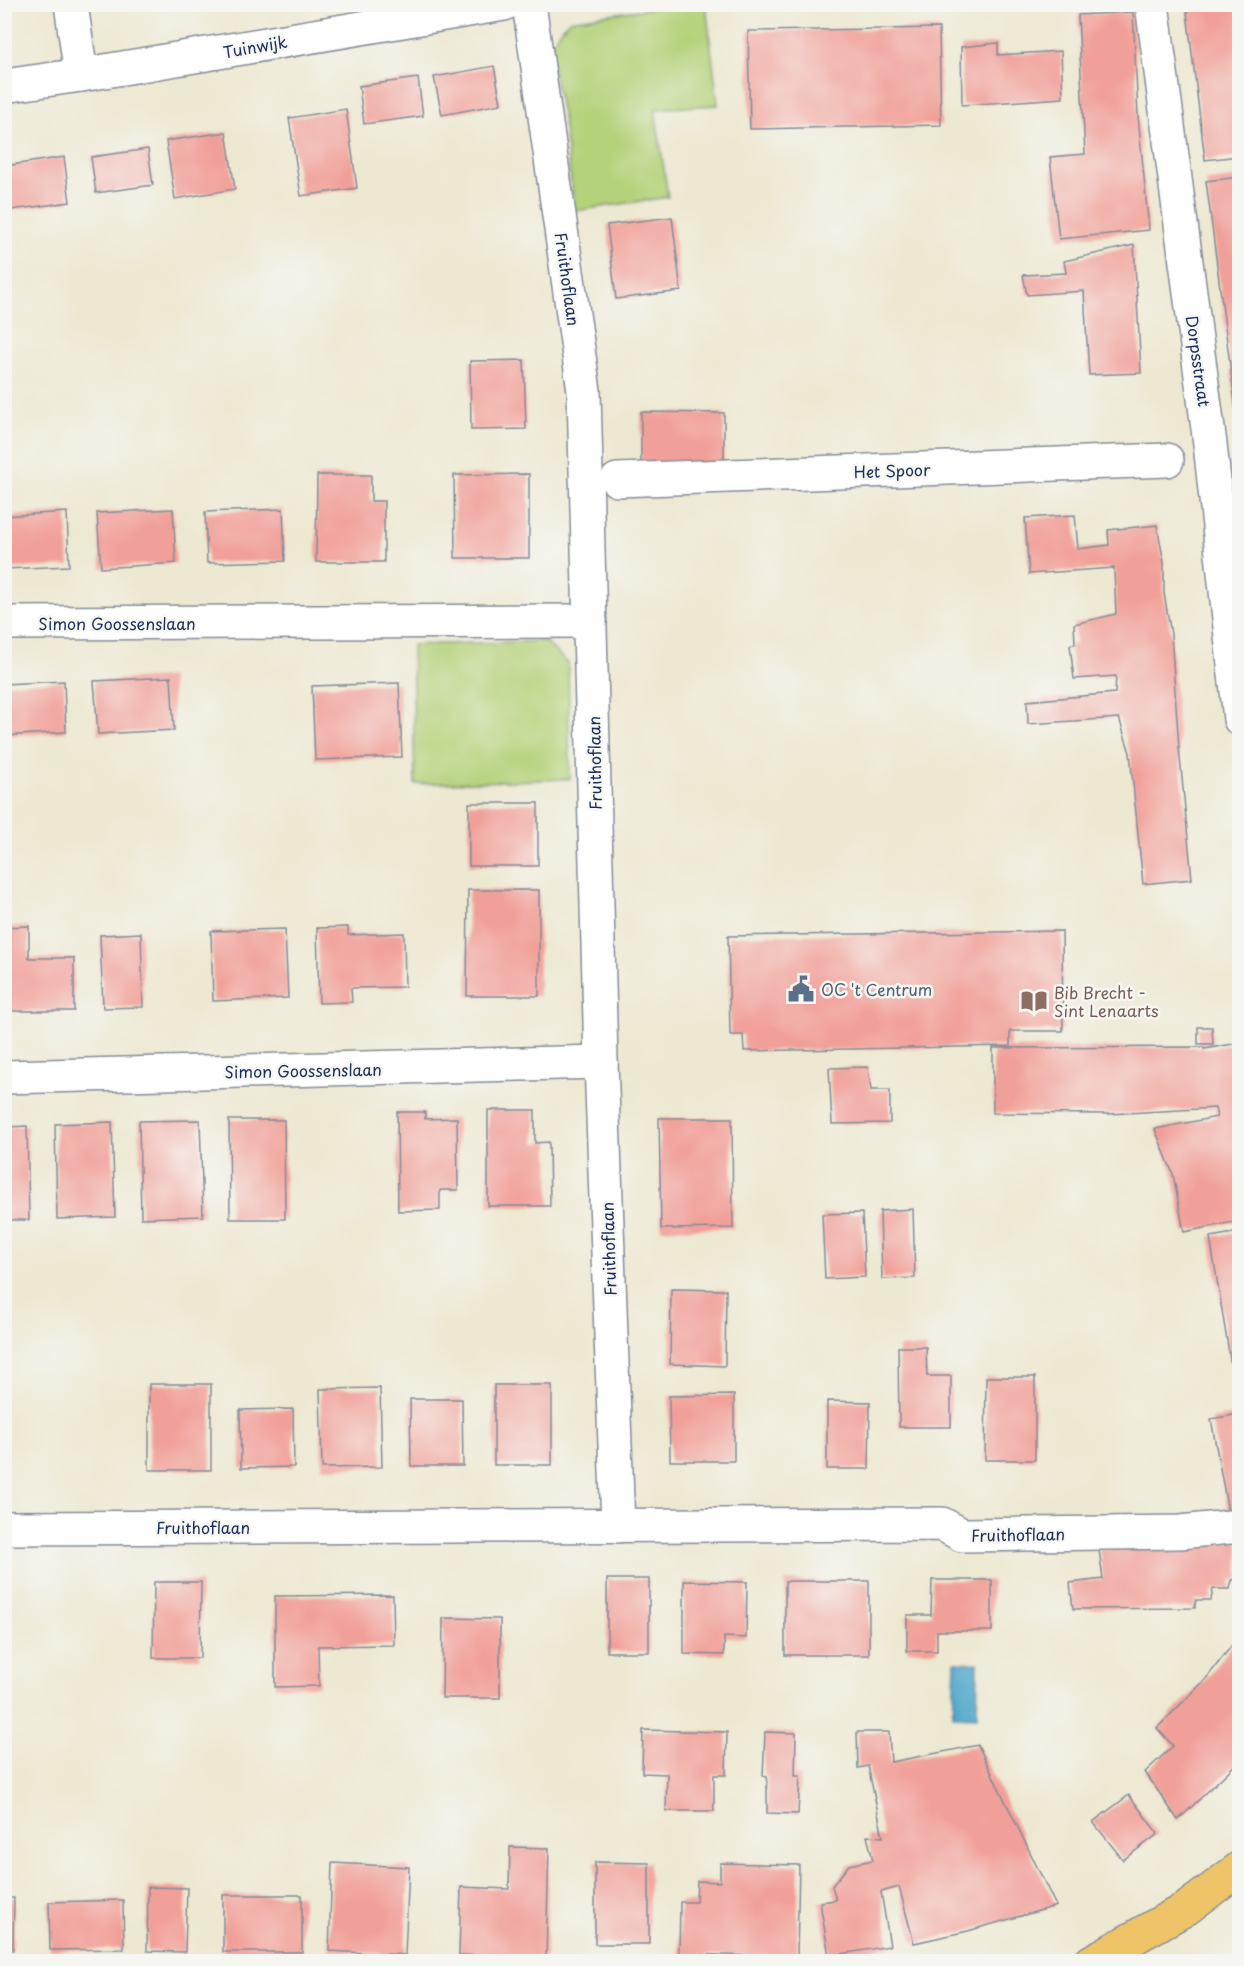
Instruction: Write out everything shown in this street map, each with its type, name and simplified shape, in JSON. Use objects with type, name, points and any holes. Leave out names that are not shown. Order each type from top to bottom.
[{"type":"main road","points":[[1091,1962],[1187,1908],[1239,1868]]},
{"type":"street","points":[[71,4],[81,75]]},
{"type":"street","name":"Tuinwijk","points":[[4,86],[504,4]]},
{"type":"street","name":"Fruithoflaan","points":[[529,4],[584,391],[601,1062],[618,1526]]},
{"type":"street","name":"Dorpsstraat","points":[[1152,4],[1210,444],[1239,719]]},
{"type":"street","name":"Het Spoor","points":[[616,480],[1167,460]]},
{"type":"street","name":"Simon Goossenslaan","points":[[4,623],[590,621]]},
{"type":"street","name":"Simon Goossenslaan","points":[[4,1077],[601,1062]]},
{"type":"street","name":"Fruithoflaan","points":[[4,1528],[942,1524],[962,1535],[996,1535],[1180,1532],[1239,1526]]},
{"type":"green space","points":[[706,5],[718,105],[655,109],[668,197],[575,211],[562,114],[549,50],[557,35],[569,20],[666,6]]},
{"type":"green space","points":[[544,641],[568,663],[570,779],[415,784],[412,645]]},
{"type":"water","points":[[955,1662],[978,1663],[977,1717],[953,1716]]},
{"type":"building","points":[[1186,4],[1239,4],[1239,156],[1205,160]]},
{"type":"building","points":[[1133,12],[1138,115],[1149,230],[1059,239],[1050,157],[1085,154],[1078,15]]},
{"type":"building","points":[[939,28],[941,125],[750,129],[748,31]]},
{"type":"building","points":[[998,43],[998,55],[1061,51],[1063,98],[962,105],[961,47]]},
{"type":"building","points":[[494,66],[501,104],[442,115],[434,77]]},
{"type":"building","points":[[418,78],[423,116],[364,124],[359,86]]},
{"type":"building","points":[[346,109],[357,188],[301,196],[289,118]]},
{"type":"building","points":[[226,132],[235,189],[175,199],[166,141]]},
{"type":"building","points":[[148,149],[153,185],[96,193],[91,157]]},
{"type":"building","points":[[64,157],[70,202],[11,210],[5,166]]},
{"type":"building","points":[[1239,177],[1239,425],[1238,426],[1206,181]]},
{"type":"building","points":[[672,217],[681,291],[616,299],[607,225]]},
{"type":"building","points":[[1134,245],[1141,373],[1089,375],[1084,291],[1027,295],[1023,275],[1066,273],[1064,261]]},
{"type":"building","points":[[524,360],[526,429],[471,430],[470,361]]},
{"type":"building","points":[[641,412],[724,413],[724,464],[641,464]]},
{"type":"building","points":[[529,474],[529,558],[455,558],[454,475]]},
{"type":"building","points":[[317,475],[371,475],[371,501],[384,501],[384,562],[316,562]]},
{"type":"building","points":[[173,509],[176,563],[101,568],[97,513]]},
{"type":"building","points":[[283,509],[285,561],[207,563],[205,512]]},
{"type":"building","points":[[67,512],[69,566],[4,569],[4,516]]},
{"type":"building","points":[[1075,515],[1078,549],[1109,545],[1108,530],[1157,525],[1164,563],[1164,593],[1171,634],[1192,879],[1143,884],[1130,753],[1119,718],[1028,724],[1027,701],[1115,693],[1116,676],[1074,679],[1070,645],[1075,644],[1074,624],[1116,614],[1114,568],[1029,574],[1025,518]]},
{"type":"building","points":[[171,677],[174,730],[98,734],[94,681]]},
{"type":"building","points":[[64,681],[66,732],[4,736],[4,684]]},
{"type":"building","points":[[399,683],[402,757],[315,760],[312,686]]},
{"type":"building","points":[[469,803],[538,803],[538,866],[469,866]]},
{"type":"building","points":[[468,890],[539,890],[539,996],[467,996]]},
{"type":"building","points":[[29,926],[29,958],[74,958],[74,1011],[4,1011],[4,927]]},
{"type":"building","points":[[348,927],[348,935],[404,933],[405,987],[351,988],[352,1002],[319,1003],[317,928]]},
{"type":"building","points":[[285,929],[288,998],[213,1001],[211,931]]},
{"type":"building","points":[[1062,931],[1063,1031],[1010,1031],[1010,1046],[744,1051],[743,1035],[730,1035],[728,936]]},
{"type":"building","points":[[141,933],[143,1007],[103,1008],[100,935]]},
{"type":"building","points":[[1198,1027],[1212,1027],[1213,1044],[1198,1044]]},
{"type":"building","points":[[1239,1043],[1239,1221],[1184,1232],[1173,1174],[1155,1129],[1217,1117],[1215,1108],[1109,1114],[993,1113],[993,1048],[1204,1047],[1204,1049]]},
{"type":"building","points":[[868,1067],[871,1090],[890,1090],[890,1123],[832,1124],[829,1068]]},
{"type":"building","points":[[488,1110],[535,1110],[535,1143],[549,1142],[550,1206],[488,1206]]},
{"type":"building","points":[[397,1112],[425,1112],[425,1119],[457,1118],[458,1190],[440,1190],[440,1210],[398,1211]]},
{"type":"building","points":[[659,1118],[732,1118],[733,1228],[661,1229]]},
{"type":"building","points":[[200,1120],[203,1216],[141,1218],[139,1121]]},
{"type":"building","points":[[229,1120],[284,1120],[285,1219],[230,1219]]},
{"type":"building","points":[[112,1122],[115,1217],[57,1219],[55,1124]]},
{"type":"building","points":[[27,1126],[29,1220],[4,1220],[4,1127]]},
{"type":"building","points":[[913,1209],[915,1278],[882,1279],[880,1211]]},
{"type":"building","points":[[862,1213],[865,1277],[825,1279],[822,1214]]},
{"type":"building","points":[[1239,1232],[1239,1401],[1237,1402],[1210,1237]]},
{"type":"building","points":[[671,1289],[726,1290],[725,1366],[670,1364]]},
{"type":"building","points":[[898,1347],[926,1347],[927,1376],[951,1376],[951,1427],[899,1427]]},
{"type":"building","points":[[986,1377],[1035,1377],[1035,1460],[985,1460]]},
{"type":"building","points":[[149,1384],[211,1384],[211,1470],[149,1470]]},
{"type":"building","points":[[494,1385],[552,1385],[552,1465],[494,1465]]},
{"type":"building","points":[[380,1388],[382,1467],[322,1468],[320,1389]]},
{"type":"building","points":[[734,1395],[734,1461],[670,1461],[669,1396]]},
{"type":"building","points":[[410,1399],[462,1399],[463,1466],[411,1466]]},
{"type":"building","points":[[827,1401],[870,1402],[869,1469],[827,1469]]},
{"type":"building","points":[[293,1409],[294,1467],[241,1468],[240,1410]]},
{"type":"building","points":[[1239,1414],[1239,1517],[1229,1517],[1211,1419]]},
{"type":"building","points":[[1239,1541],[1239,1579],[1232,1580],[1230,1589],[1213,1589],[1211,1600],[1196,1600],[1195,1608],[1073,1609],[1070,1583],[1103,1579],[1099,1550]]},
{"type":"building","points":[[607,1579],[649,1579],[649,1652],[607,1652]]},
{"type":"building","points":[[932,1580],[992,1580],[992,1631],[937,1631],[937,1651],[907,1651],[907,1615],[931,1615]]},
{"type":"building","points":[[684,1581],[747,1582],[746,1638],[724,1637],[724,1655],[684,1654]]},
{"type":"building","points":[[785,1581],[869,1581],[869,1655],[785,1655]]},
{"type":"building","points":[[154,1582],[201,1582],[200,1658],[153,1658]]},
{"type":"building","points":[[393,1595],[394,1645],[318,1646],[319,1686],[275,1687],[275,1596]]},
{"type":"building","points":[[443,1618],[500,1619],[500,1698],[442,1698]]},
{"type":"building","points":[[1239,1636],[1239,1761],[1178,1820],[1145,1772],[1173,1746],[1157,1728],[1205,1680]]},
{"type":"building","points":[[643,1730],[727,1732],[726,1775],[714,1775],[714,1811],[666,1811],[667,1774],[642,1773]]},
{"type":"building","points":[[765,1732],[796,1733],[795,1776],[800,1776],[798,1814],[767,1813],[767,1777],[763,1776]]},
{"type":"building","points":[[857,1732],[889,1732],[891,1762],[978,1745],[1056,1906],[968,1931],[914,1943],[899,1887],[881,1892],[890,1946],[829,1956],[820,1902],[836,1900],[832,1886],[849,1865],[873,1860],[867,1836],[883,1837],[868,1766],[858,1768]]},
{"type":"building","points":[[1129,1795],[1158,1834],[1123,1860],[1093,1822]]},
{"type":"building","points":[[510,1847],[549,1848],[546,1958],[459,1955],[461,1887],[509,1889]]},
{"type":"building","points":[[595,1862],[649,1863],[649,1944],[595,1944]]},
{"type":"building","points":[[332,1863],[409,1867],[405,1955],[329,1951]]},
{"type":"building","points":[[720,1863],[799,1865],[797,1957],[679,1954],[680,1902],[696,1902],[697,1881],[720,1882]]},
{"type":"building","points":[[148,1887],[187,1888],[185,1952],[147,1951]]},
{"type":"building","points":[[223,1895],[302,1895],[302,1952],[223,1952]]},
{"type":"building","points":[[4,1898],[14,1898],[13,1950],[4,1950]]},
{"type":"building","points":[[123,1900],[124,1949],[50,1950],[49,1902]]},
{"type":"place","name":"OC 't Centrum","points":[[801,989]]},
{"type":"place","name":"Bib Brecht - Sint Lenaarts","points":[[1034,1001]]}]
